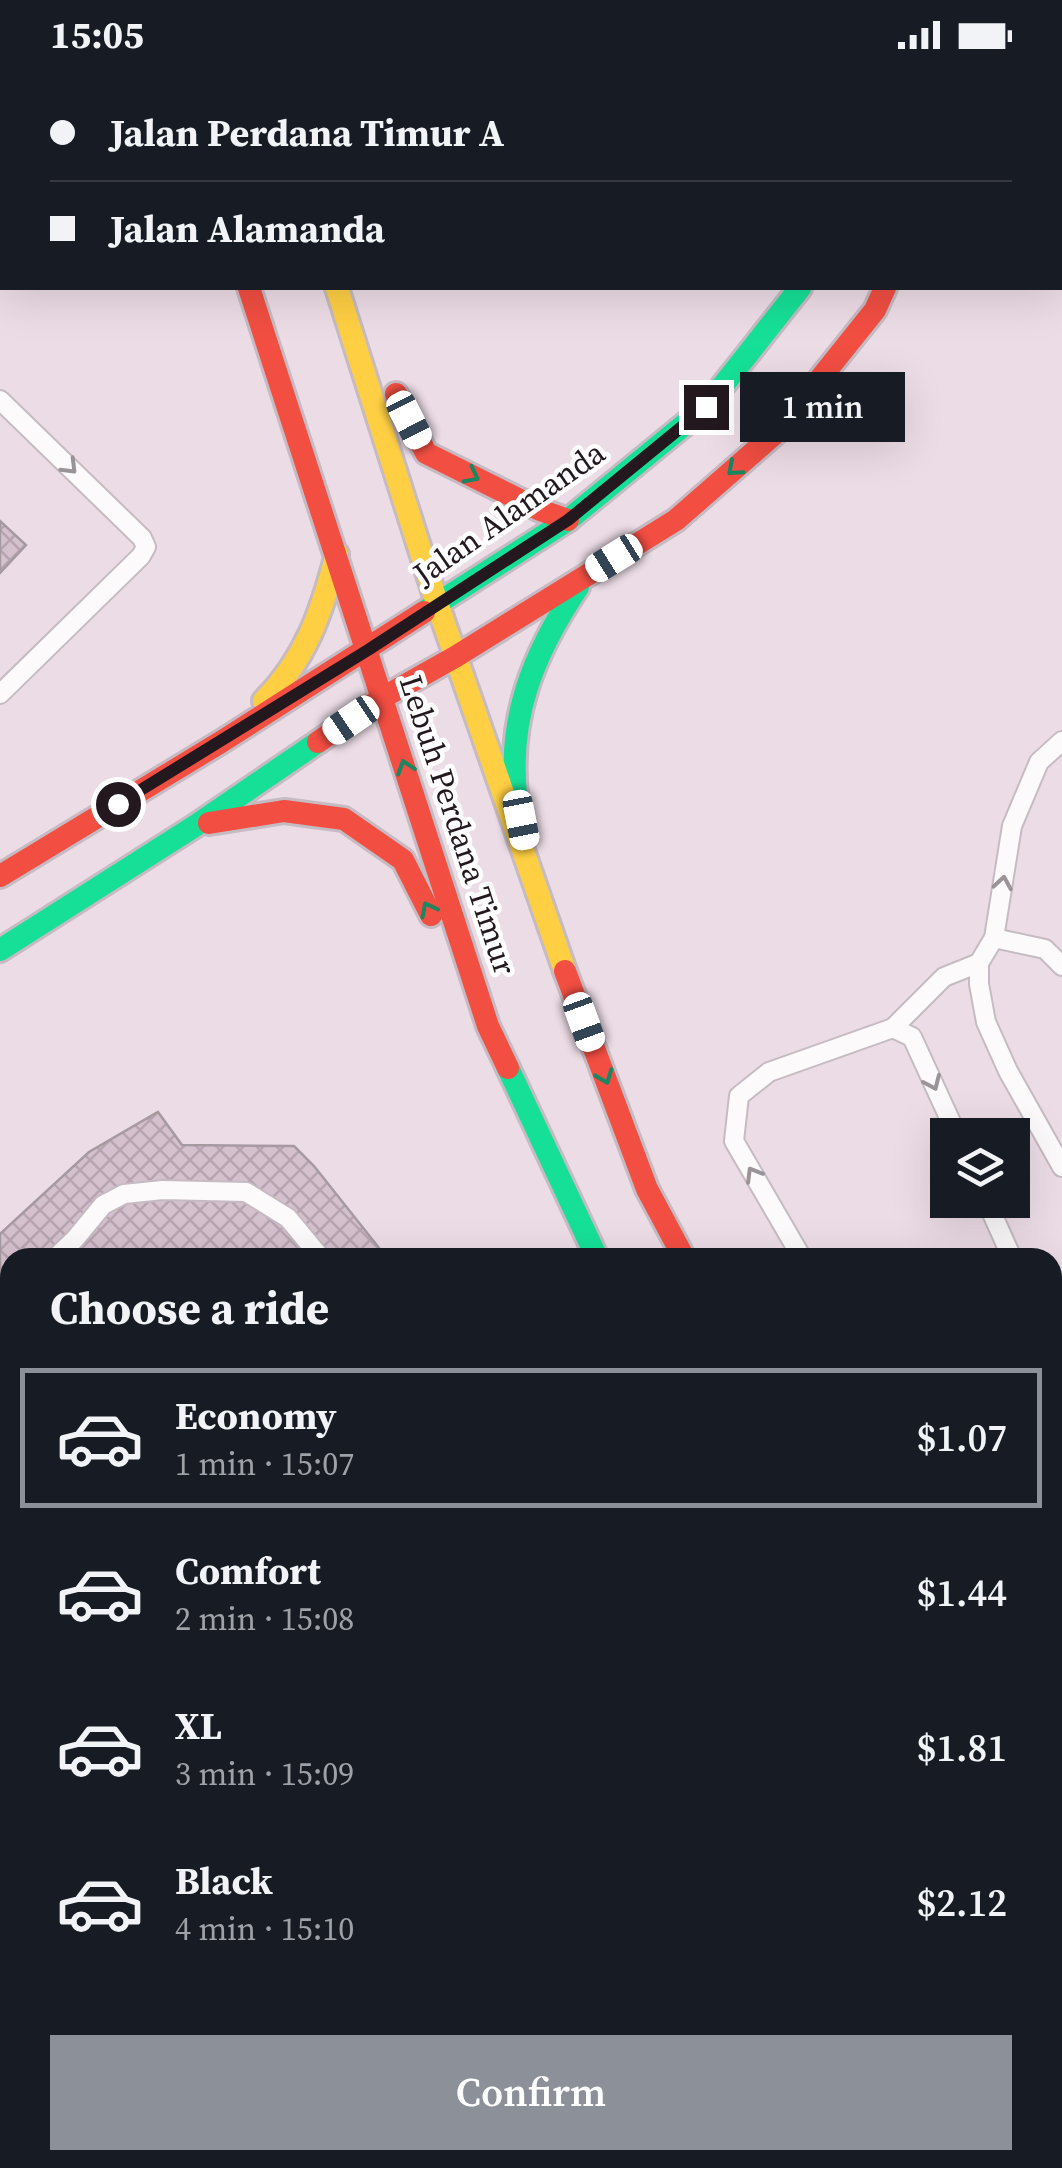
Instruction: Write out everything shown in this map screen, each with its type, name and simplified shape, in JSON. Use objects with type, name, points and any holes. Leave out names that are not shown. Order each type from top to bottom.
[{"type":"main road","name":"Lebuh Perdana Timur","points":[[250,290],[488,1026],[591,1248]]},
{"type":"main road","name":"Lebuh Perdana Timur","points":[[340,290],[437,604],[534,888],[647,1190],[679,1248]]},
{"type":"main road","points":[[340,290],[426,453],[568,520]]},
{"type":"main road","name":"Jalan Alamanda","points":[[220,742],[568,520],[706,407],[798,290]]},
{"type":"main road","points":[[0,950],[195,826],[382,698],[456,657],[676,520],[780,430],[875,310],[884,290]]},
{"type":"main road","points":[[0,876],[220,742],[283,684],[318,628],[337,554]]},
{"type":"main road","points":[[534,888],[514,786],[515,752],[528,684],[546,638],[583,578]]},
{"type":"main road","points":[[195,826],[284,811],[344,818],[402,860],[488,1026]]},
{"type":"lane","points":[[0,400],[142,538],[146,547],[0,694]]},
{"type":"lane","points":[[796,1248],[734,1141],[739,1096],[769,1072],[893,1028],[944,977],[979,963],[994,938],[1012,826],[1039,762],[1062,741]]},
{"type":"lane","points":[[994,938],[1044,948],[1062,966]]},
{"type":"lane","points":[[979,963],[986,1022],[1008,1071],[1062,1167]]},
{"type":"lane","points":[[893,1028],[912,1037],[948,1118]]},
{"type":"lane","points":[[65,1248],[102,1205],[124,1194],[163,1190],[246,1192],[288,1218],[313,1248]]},
{"type":"lane","points":[[994,1218],[1008,1248]]},
{"type":"building","points":[[0,521],[26,545],[0,573]]},
{"type":"building","points":[[158,1112],[182,1145],[294,1146],[379,1248],[0,1248],[0,1234],[89,1152]]},
{"type":"traffic: fast","points":[[424,612],[568,520],[706,407],[798,290]]},
{"type":"traffic: fast","points":[[517,803],[516,744],[526,689],[548,637],[578,587]]},
{"type":"traffic: fast","points":[[0,950],[318,742]]},
{"type":"traffic: fast","points":[[508,1068],[592,1248]]},
{"type":"traffic: slow","points":[[338,290],[437,603],[565,971]]},
{"type":"traffic: slow","points":[[264,701],[291,668],[311,633],[337,554]]},
{"type":"traffic: jam","points":[[250,290],[488,1026],[508,1068]]},
{"type":"traffic: jam","points":[[318,742],[382,698],[676,520],[779,430],[875,310],[884,290]]},
{"type":"traffic: jam","points":[[396,394],[426,453],[568,520]]},
{"type":"traffic: jam","points":[[0,876],[221,742],[424,612]]},
{"type":"traffic: jam","points":[[209,823],[284,811],[344,819],[403,860],[431,915]]},
{"type":"traffic: jam","points":[[565,971],[647,1189],[679,1248]]},
{"type":"route","points":[[118,804],[368,650],[568,520],[706,407]]}]
